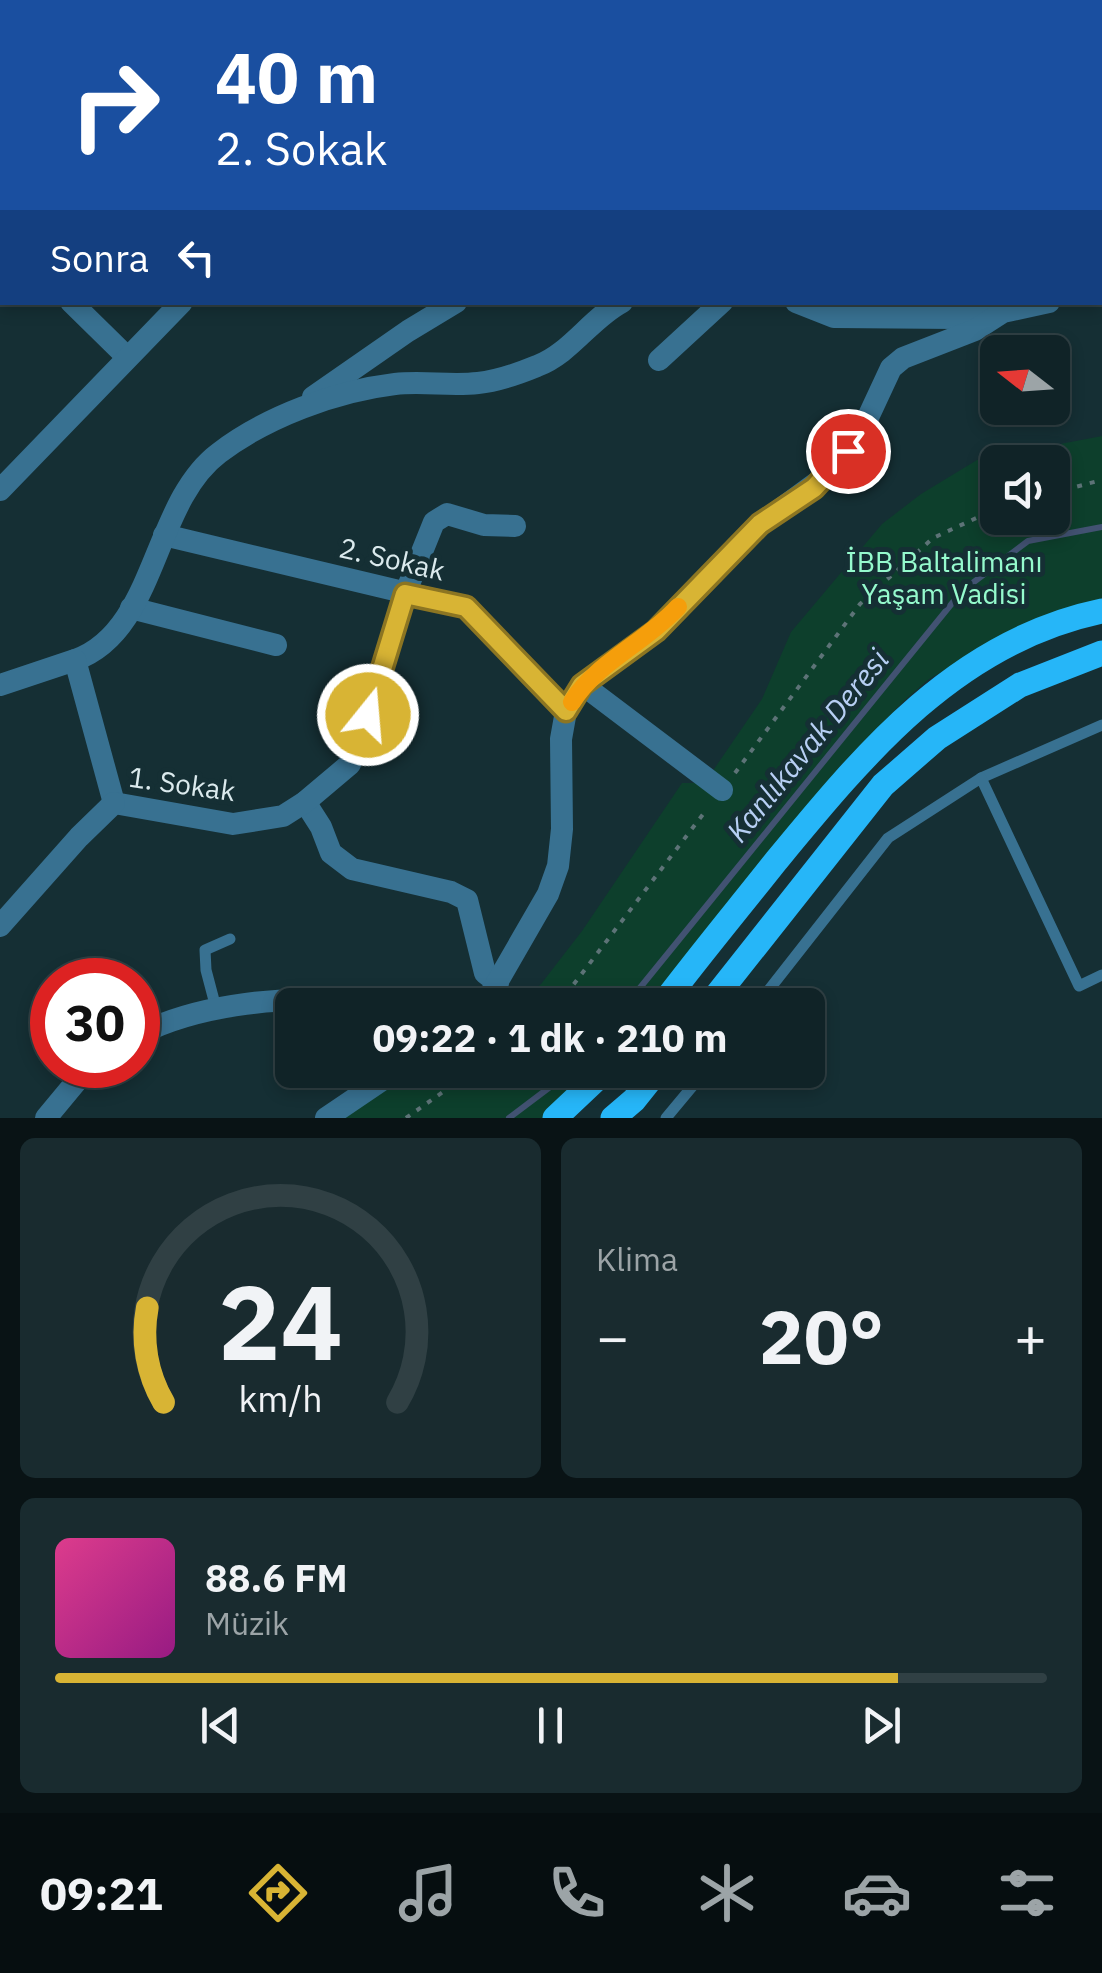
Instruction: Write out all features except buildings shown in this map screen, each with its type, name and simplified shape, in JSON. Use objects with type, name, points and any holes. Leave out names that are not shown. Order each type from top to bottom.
[{"type":"main road","points":[[676,988],[846,776],[894,725],[964,672],[1018,641],[1044,628],[1102,610]]},
{"type":"main road","points":[[723,988],[884,784],[937,738],[1020,685],[1102,653]]},
{"type":"main road","points":[[554,1118],[586,1088]]},
{"type":"main road","points":[[613,1118],[644,1088]]},
{"type":"street","points":[[74,305],[127,357]]},
{"type":"street","points":[[0,490],[179,305]]},
{"type":"street","points":[[0,685],[93,654],[116,630],[130,608],[173,512],[196,474],[220,452],[300,406],[451,305]]},
{"type":"street","points":[[300,406],[394,384],[481,382],[540,366],[574,343],[617,305]]},
{"type":"street","points":[[659,360],[719,305]]},
{"type":"street","points":[[804,305],[834,317],[956,318],[1035,305]]},
{"type":"street","points":[[495,988],[548,894],[558,866],[562,829],[561,739],[566,711],[582,685],[656,631],[760,524],[834,470],[864,426],[890,368],[903,358],[975,330],[1003,312]]},
{"type":"street","name":"1. Sokak","points":[[0,926],[114,802],[233,824],[283,816],[305,802],[350,764],[405,594],[434,522],[448,514],[484,525],[515,526]]},
{"type":"street","name":"2. Sokak","points":[[164,535],[466,607],[566,711]]},
{"type":"street","points":[[130,608],[276,645]]},
{"type":"street","points":[[75,660],[114,802]]},
{"type":"street","points":[[582,685],[722,790]]},
{"type":"street","points":[[305,802],[331,853],[352,870],[451,892],[467,900],[484,974],[498,983]]},
{"type":"street","points":[[160,1024],[216,1008],[275,1004]]},
{"type":"street","points":[[46,1118],[71,1088]]},
{"type":"street","points":[[326,1118],[370,1088]]},
{"type":"lane","points":[[771,988],[888,838],[981,778],[1102,726]]},
{"type":"lane","points":[[981,778],[1078,986],[1102,975]]},
{"type":"lane","points":[[216,1008],[205,950],[230,938]]},
{"type":"lane","points":[[666,1118],[691,1088]]},
{"type":"path","points":[[1070,488],[1102,480]]},
{"type":"path","points":[[571,988],[860,604],[932,538],[980,516]]},
{"type":"path","points":[[406,1118],[448,1088]]},
{"type":"green space","name":"İBB Baltalimanı Yaşam Vadisi","points":[[1102,436],[1102,598],[1006,635],[929,679],[905,700],[840,766],[663,988],[537,988],[582,931],[682,783],[698,783],[710,775],[762,699],[791,632],[882,524],[921,494],[980,459],[980,535],[1070,535],[1070,445],[1055,445]]},
{"type":"green space","points":[[384,1088],[574,1088],[542,1118],[343,1118]]},
{"type":"waterway","name":"Kanlıkavak Deresi","points":[[640,988],[962,591],[1028,541],[1102,527]]},
{"type":"waterway","name":"Kanlıkavak Deresi","points":[[509,1118],[549,1088]]},
{"type":"slow traffic","points":[[572,702],[582,685],[656,631],[678,607]]},
{"type":"route","points":[[368,715],[405,594],[466,607],[566,711],[582,685],[656,631],[760,524],[814,488],[848,451]]}]
